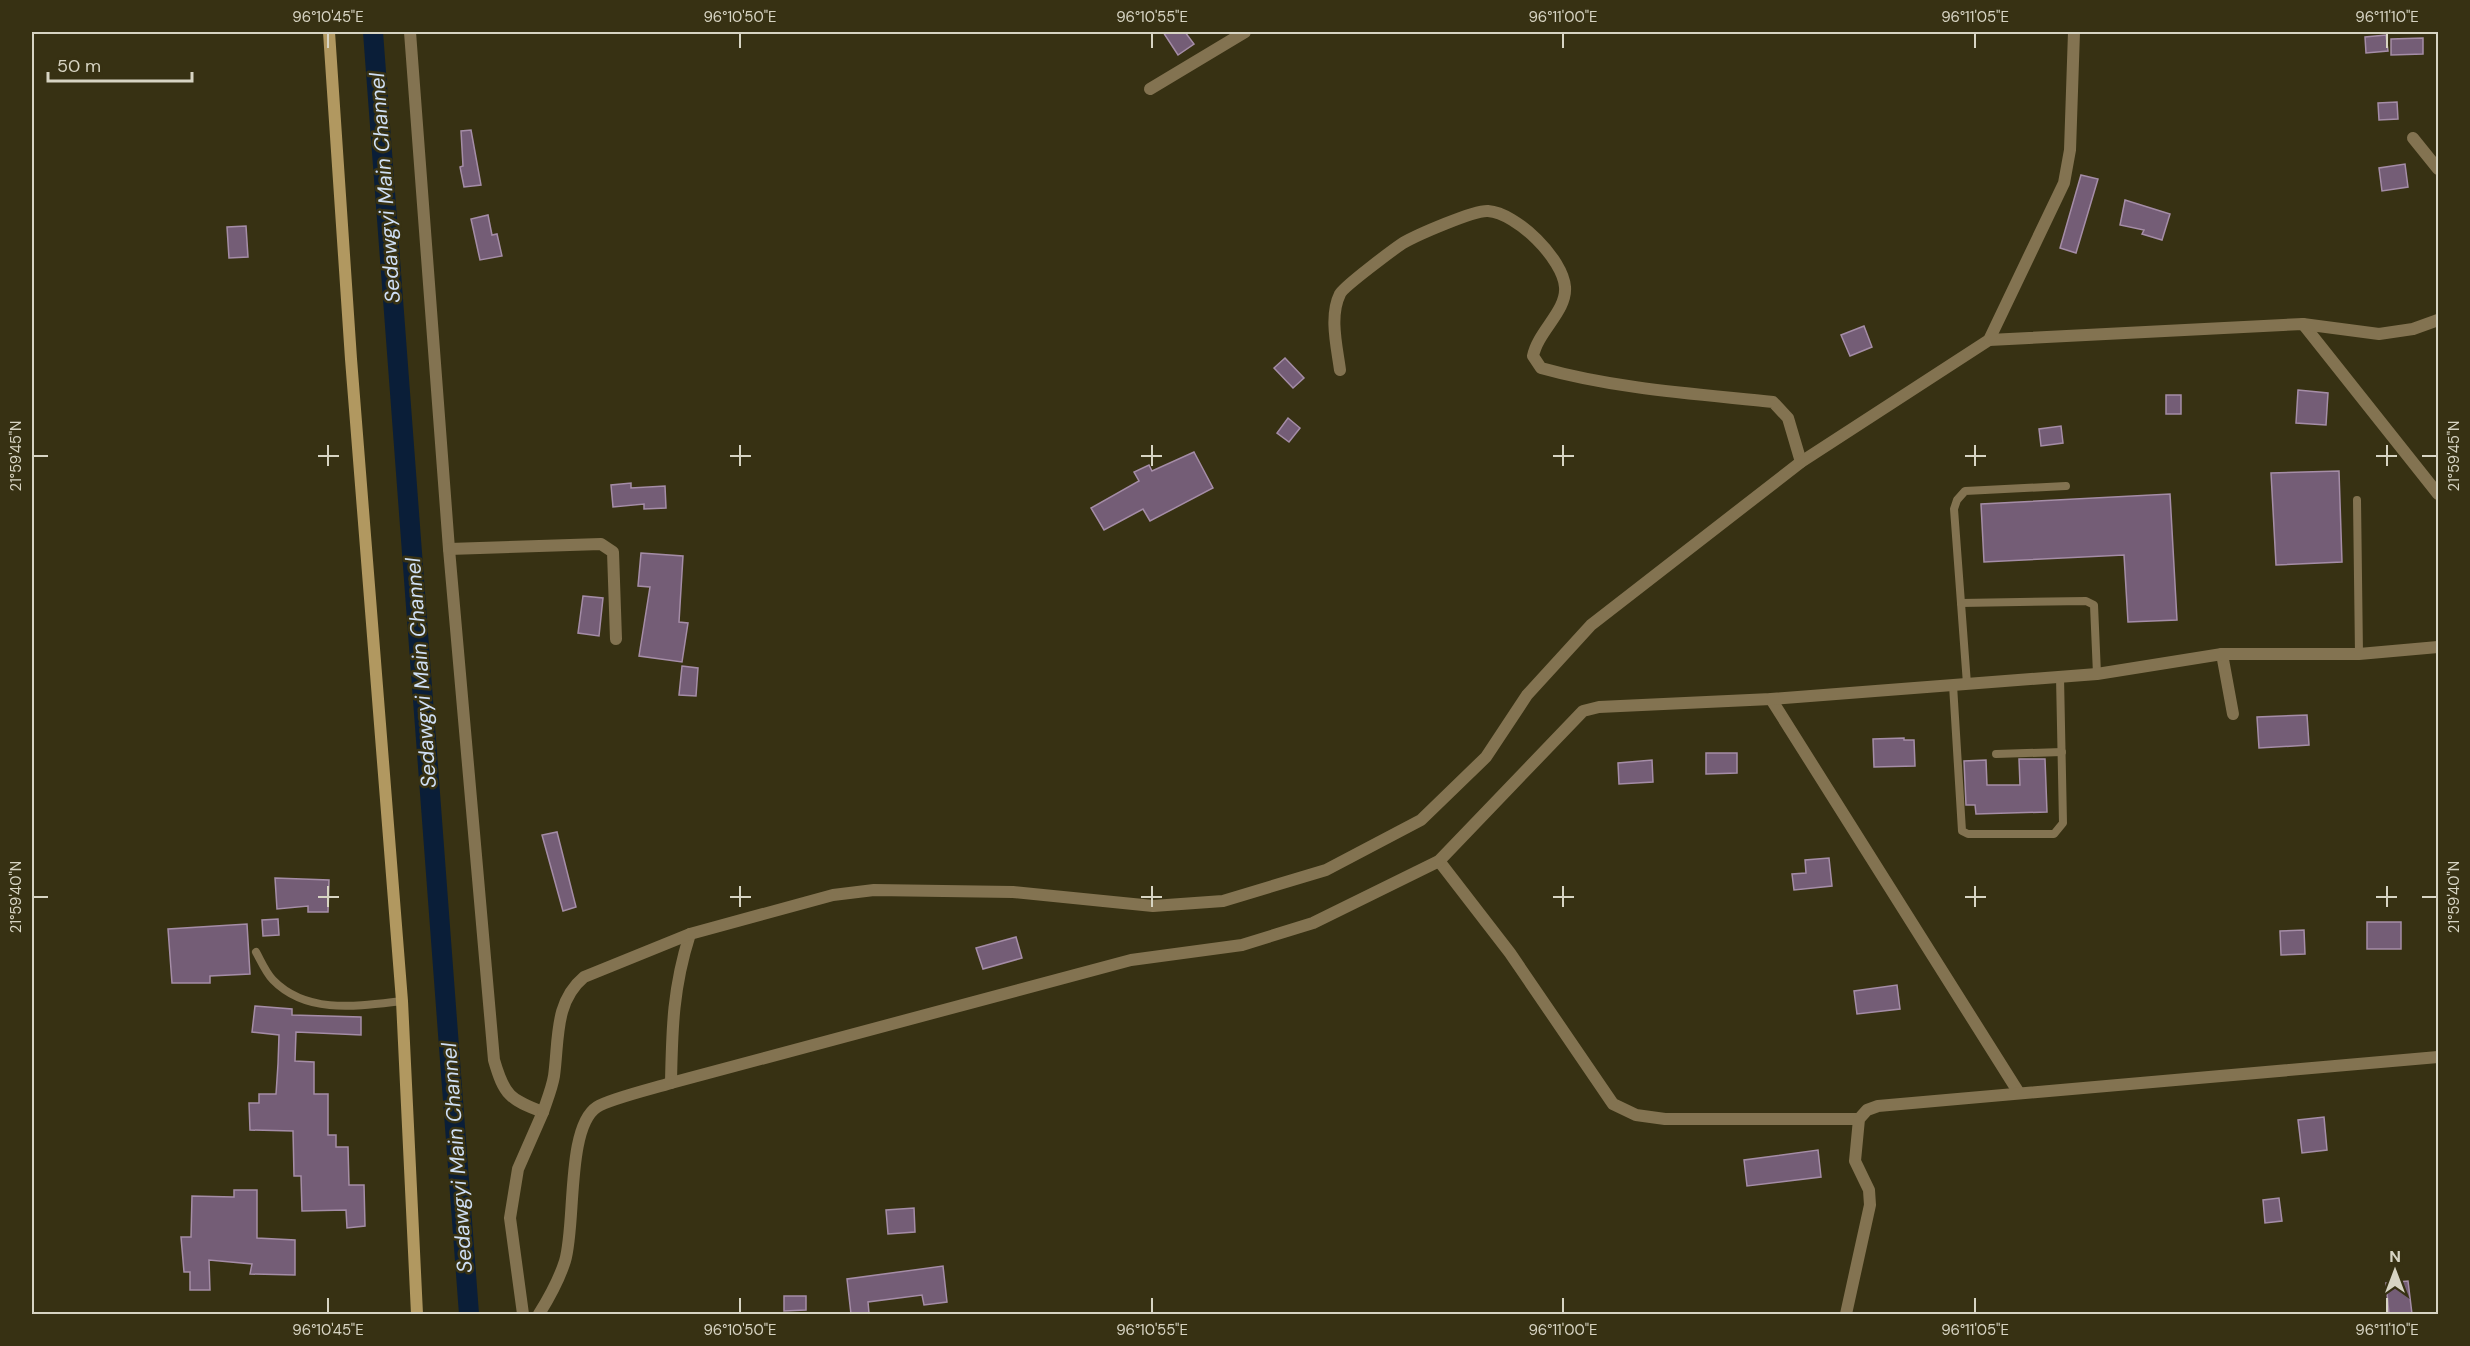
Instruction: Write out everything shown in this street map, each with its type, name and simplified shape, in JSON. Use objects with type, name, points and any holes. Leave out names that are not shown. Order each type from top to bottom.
[{"type":"street","points":[[329,32],[351,359],[402,1001],[417,1314]]},
{"type":"street","points":[[410,32],[448,549],[494,1060],[500,1083],[513,1101],[543,1112]]},
{"type":"street","points":[[1150,88],[1245,32]]},
{"type":"street","points":[[1989,340],[2064,183],[2070,150],[2074,32]]},
{"type":"street","points":[[2413,138],[2439,169]]},
{"type":"street","points":[[1340,370],[1335,310],[1340,292],[1404,243],[1474,213],[1489,211],[1506,218],[1536,237],[1560,268],[1565,288],[1562,304],[1536,342],[1533,356],[1541,368],[1564,375],[1699,395],[1773,402],[1788,418],[1801,462]]},
{"type":"street","points":[[523,1314],[510,1218],[518,1169],[543,1112],[554,1078],[561,1012],[573,987],[584,977],[690,934],[833,895],[874,890],[1014,892],[1153,906],[1223,901],[1326,870],[1421,820],[1486,757],[1527,695],[1591,625],[1801,462],[1989,340],[2303,324],[2379,334],[2413,328],[2439,320]]},
{"type":"street","points":[[2303,324],[2439,494]]},
{"type":"street","points":[[448,549],[601,544],[608,547],[613,552],[616,639]]},
{"type":"street","points":[[539,1314],[550,1296],[565,1260],[582,1124],[597,1107],[671,1083],[1131,960],[1242,945],[1313,922],[1439,861],[1583,711],[1599,707],[1771,699],[2097,674],[2222,654],[2360,654],[2439,647]]},
{"type":"street","points":[[2222,654],[2233,714]]},
{"type":"street","points":[[1771,699],[2019,1093]]},
{"type":"street","points":[[1439,861],[1510,953],[1613,1104],[1636,1115],[1665,1119],[1858,1119]]},
{"type":"street","points":[[671,1083],[673,1007],[678,971],[690,934]]},
{"type":"street","points":[[1846,1314],[1870,1205],[1869,1190],[1855,1161],[1858,1119],[1867,1110],[1878,1106],[2439,1057]]},
{"type":"lane","points":[[1967,684],[1954,509],[1957,500],[1965,491],[2066,486]]},
{"type":"lane","points":[[2357,500],[2360,654]]},
{"type":"lane","points":[[1961,603],[2086,601],[2094,605],[2097,674]]},
{"type":"lane","points":[[1953,685],[1962,831],[1968,834],[2054,834],[2063,823],[2060,677]]},
{"type":"lane","points":[[1996,754],[2062,752]]},
{"type":"lane","points":[[256,952],[273,980],[295,995],[326,1006],[351,1007],[402,1001]]},
{"type":"building","points":[[1163,32],[1185,32],[1194,44],[1178,55]]},
{"type":"building","points":[[2386,35],[2388,51],[2366,53],[2365,37]]},
{"type":"building","points":[[2423,38],[2423,54],[2391,55],[2391,39]]},
{"type":"building","points":[[2397,102],[2398,119],[2379,120],[2378,103]]},
{"type":"building","points":[[471,130],[481,185],[464,187],[460,167],[463,166],[461,131]]},
{"type":"building","points":[[2405,164],[2408,187],[2382,191],[2379,168]]},
{"type":"building","points":[[2081,175],[2098,179],[2076,253],[2060,248]]},
{"type":"building","points":[[2125,200],[2170,214],[2162,240],[2142,234],[2144,230],[2120,225]]},
{"type":"building","points":[[488,215],[492,235],[497,234],[502,256],[480,260],[471,219]]},
{"type":"building","points":[[246,226],[248,257],[229,258],[227,227]]},
{"type":"building","points":[[1864,326],[1872,347],[1850,356],[1841,335]]},
{"type":"building","points":[[1285,358],[1304,378],[1293,388],[1274,368]]},
{"type":"building","points":[[2298,390],[2328,393],[2326,425],[2296,423]]},
{"type":"building","points":[[2166,395],[2181,395],[2181,414],[2166,414]]},
{"type":"building","points":[[1288,418],[1300,428],[1289,442],[1277,433]]},
{"type":"building","points":[[2061,426],[2063,443],[2041,446],[2039,429]]},
{"type":"building","points":[[1194,452],[1213,488],[1150,521],[1143,509],[1104,530],[1091,508],[1139,481],[1134,472],[1149,465],[1152,471]]},
{"type":"building","points":[[2339,471],[2342,562],[2276,565],[2271,473]]},
{"type":"building","points":[[631,483],[631,488],[665,486],[666,508],[644,509],[644,504],[613,507],[611,485]]},
{"type":"building","points":[[2170,494],[2177,620],[2128,622],[2124,555],[1984,562],[1981,504]]},
{"type":"building","points":[[641,553],[683,556],[679,622],[688,623],[682,662],[639,656],[650,587],[638,586]]},
{"type":"building","points":[[583,596],[603,598],[599,636],[578,633]]},
{"type":"building","points":[[682,666],[698,668],[696,696],[679,695]]},
{"type":"building","points":[[2307,715],[2309,745],[2259,748],[2257,717]]},
{"type":"building","points":[[1904,738],[1904,740],[1914,740],[1915,766],[1874,767],[1873,739]]},
{"type":"building","points":[[1706,753],[1737,753],[1737,773],[1706,774]]},
{"type":"building","points":[[2019,759],[2045,759],[2047,812],[1976,814],[1975,805],[1966,805],[1964,761],[1986,760],[1987,785],[2020,785]]},
{"type":"building","points":[[1652,760],[1653,782],[1619,784],[1618,763]]},
{"type":"building","points":[[557,832],[576,907],[563,911],[542,835]]},
{"type":"building","points":[[1829,858],[1832,886],[1794,890],[1792,874],[1806,873],[1805,860]]},
{"type":"building","points":[[275,878],[329,880],[328,912],[308,912],[308,906],[277,909]]},
{"type":"building","points":[[278,919],[279,935],[263,936],[262,920]]},
{"type":"building","points":[[2367,922],[2401,922],[2401,949],[2367,949]]},
{"type":"building","points":[[247,924],[250,974],[210,976],[210,983],[172,983],[168,929]]},
{"type":"building","points":[[2304,930],[2305,954],[2281,955],[2280,931]]},
{"type":"building","points":[[1016,937],[1022,958],[983,969],[976,948]]},
{"type":"building","points":[[1897,985],[1900,1009],[1857,1014],[1854,991]]},
{"type":"building","points":[[255,1006],[292,1009],[292,1015],[361,1017],[361,1035],[296,1032],[295,1061],[314,1062],[314,1094],[328,1094],[328,1135],[336,1135],[336,1147],[348,1147],[349,1185],[364,1185],[365,1226],[347,1228],[346,1210],[302,1211],[301,1176],[294,1176],[293,1131],[250,1130],[249,1103],[259,1103],[259,1094],[276,1094],[278,1064],[279,1035],[252,1032]]},
{"type":"building","points":[[2324,1117],[2327,1150],[2302,1153],[2298,1120]]},
{"type":"building","points":[[1818,1150],[1821,1177],[1747,1186],[1744,1160]]},
{"type":"building","points":[[234,1190],[257,1190],[257,1238],[295,1240],[295,1275],[250,1274],[252,1264],[209,1260],[210,1290],[190,1290],[190,1272],[184,1272],[181,1237],[191,1237],[192,1196],[234,1197]]},
{"type":"building","points":[[2279,1198],[2282,1221],[2265,1223],[2263,1200]]},
{"type":"building","points":[[914,1208],[915,1232],[888,1234],[886,1210]]},
{"type":"building","points":[[943,1266],[947,1302],[924,1305],[922,1295],[868,1302],[869,1313],[851,1314],[847,1279]]},
{"type":"building","points":[[2408,1281],[2412,1314],[2389,1314],[2386,1283]]},
{"type":"building","points":[[784,1296],[806,1296],[806,1310],[784,1311]]},
{"type":"waterway","name":"Sedawgyi Main Channel","points":[[373,32],[469,1314]]}]
